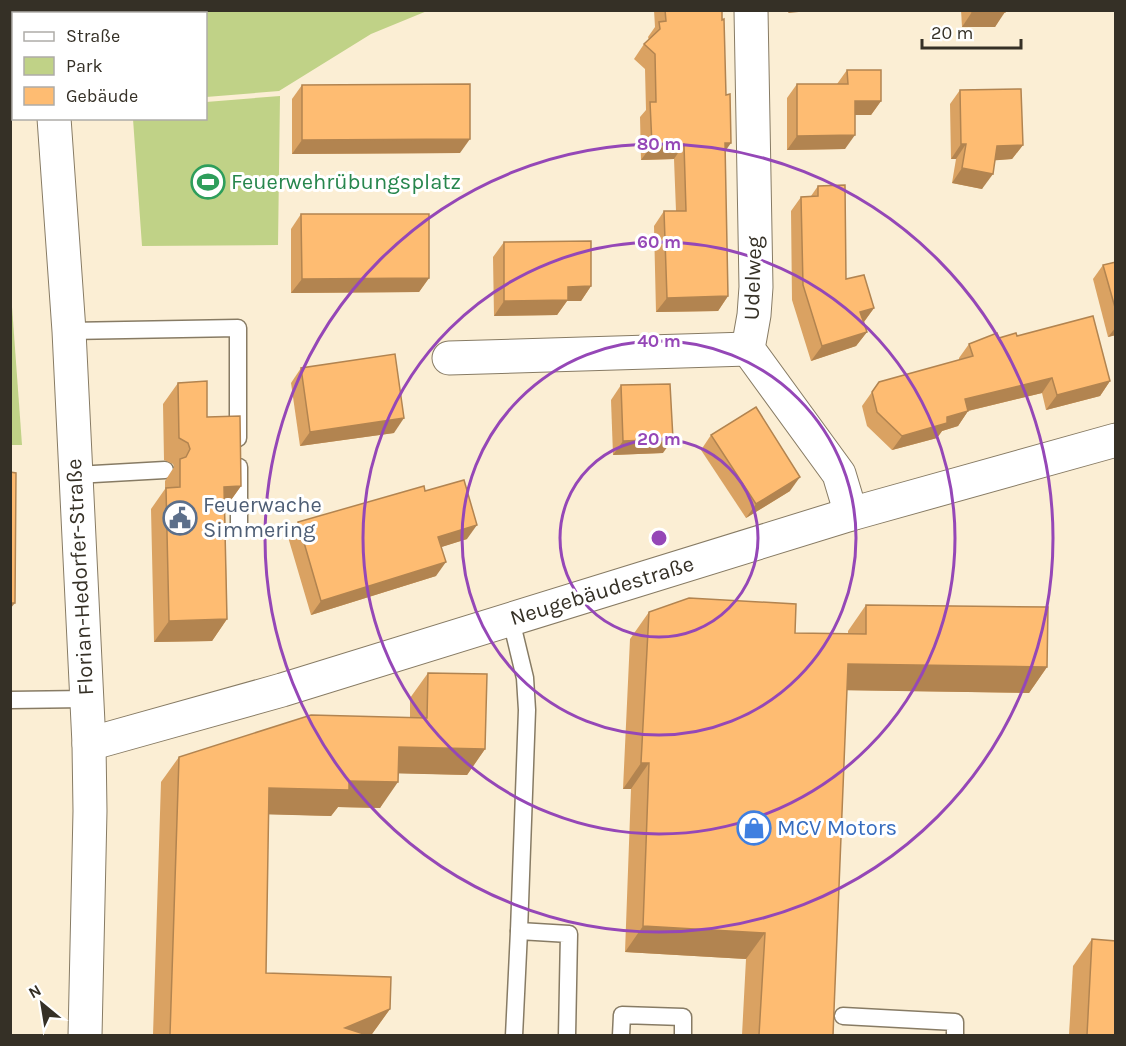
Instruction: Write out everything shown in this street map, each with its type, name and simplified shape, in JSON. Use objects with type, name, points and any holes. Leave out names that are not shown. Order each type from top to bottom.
[{"type":"street","name":"Udelweg","points":[[751,10],[756,286],[748,349],[839,474],[851,514]]},
{"type":"street","name":"Florian-Hedorfer-Straße","points":[[54,120],[69,331],[89,744],[90,811],[85,1035]]},
{"type":"street","points":[[450,358],[748,349]]},
{"type":"street","name":"Neugebäudestraße","points":[[89,744],[282,690],[851,514],[1116,440]]},
{"type":"lane","points":[[69,331],[238,328],[239,529]]},
{"type":"lane","points":[[76,475],[165,470]]},
{"type":"lane","points":[[511,620],[525,678],[527,710],[514,1035]]},
{"type":"lane","points":[[10,700],[86,699]]},
{"type":"lane","points":[[519,930],[569,934],[567,1035]]},
{"type":"lane","points":[[621,1035],[622,1015],[683,1017],[683,1035]]},
{"type":"lane","points":[[843,1016],[955,1022],[955,1035]]},
{"type":"green space","points":[[103,10],[427,11],[371,34],[279,91],[207,97],[207,12],[103,12]]},
{"type":"green space","name":"Feuerwehrübungsplatz","points":[[280,96],[278,245],[142,246],[133,120],[207,120],[207,102]]},
{"type":"green space","points":[[11,293],[22,445],[11,445]]},
{"type":"building","points":[[665,10],[722,10],[722,20],[724,19],[726,95],[730,94],[731,143],[725,143],[728,296],[667,298],[664,211],[686,211],[684,144],[652,145],[650,102],[656,102],[655,54],[644,44],[660,29],[659,22],[666,21]]},
{"type":"building","points":[[972,10],[1005,10],[1005,12],[972,12]]},
{"type":"building","points":[[847,70],[881,70],[881,101],[855,101],[855,135],[797,136],[797,84],[848,84]]},
{"type":"building","points":[[470,84],[470,139],[302,140],[302,85]]},
{"type":"building","points":[[1021,89],[1023,145],[997,146],[993,174],[962,168],[966,144],[961,144],[960,90]]},
{"type":"building","points":[[845,185],[846,279],[864,275],[874,308],[860,312],[867,332],[822,346],[803,285],[801,197],[818,196],[818,186]]},
{"type":"building","points":[[301,214],[429,214],[429,278],[302,279]]},
{"type":"building","points":[[591,241],[591,286],[568,287],[568,300],[504,301],[504,242]]},
{"type":"building","points":[[1116,262],[1116,311],[1103,265]]},
{"type":"building","points":[[1093,316],[1110,381],[1057,395],[1052,378],[965,399],[968,411],[947,417],[947,423],[902,436],[877,412],[872,392],[879,382],[973,356],[969,344],[997,333],[999,338],[1016,333],[1017,336]]},
{"type":"building","points":[[395,354],[404,418],[310,432],[301,368]]},
{"type":"building","name":"Feuerwache Simmering","points":[[207,381],[207,417],[240,416],[241,486],[224,487],[227,619],[169,621],[166,488],[180,487],[180,459],[186,457],[190,449],[188,443],[179,438],[178,383]]},
{"type":"building","points":[[670,384],[673,439],[623,441],[621,385]]},
{"type":"building","points":[[756,407],[800,477],[756,504],[711,435]]},
{"type":"building","points":[[10,472],[16,473],[15,603],[10,603]]},
{"type":"building","points":[[464,480],[477,525],[438,537],[446,562],[321,601],[298,522],[424,486],[425,491]]},
{"type":"building","points":[[689,598],[796,604],[795,633],[866,634],[866,605],[1048,607],[1047,667],[848,664],[833,1035],[759,1035],[765,933],[643,926],[649,763],[641,763],[649,612]]},
{"type":"building","points":[[428,673],[487,674],[485,749],[399,747],[398,782],[349,781],[349,790],[269,788],[266,973],[391,977],[390,1009],[345,1028],[367,1035],[170,1035],[179,757],[311,715],[427,718]]},
{"type":"building","points":[[1092,939],[1116,941],[1116,1035],[1087,1035]]},
{"type":"place","name":"Feuerwehrübungsplatz","points":[[208,182]]},
{"type":"place","name":"Feuerwache Simmering","points":[[180,518]]},
{"type":"place","name":"MCV Motors","points":[[754,828]]}]
